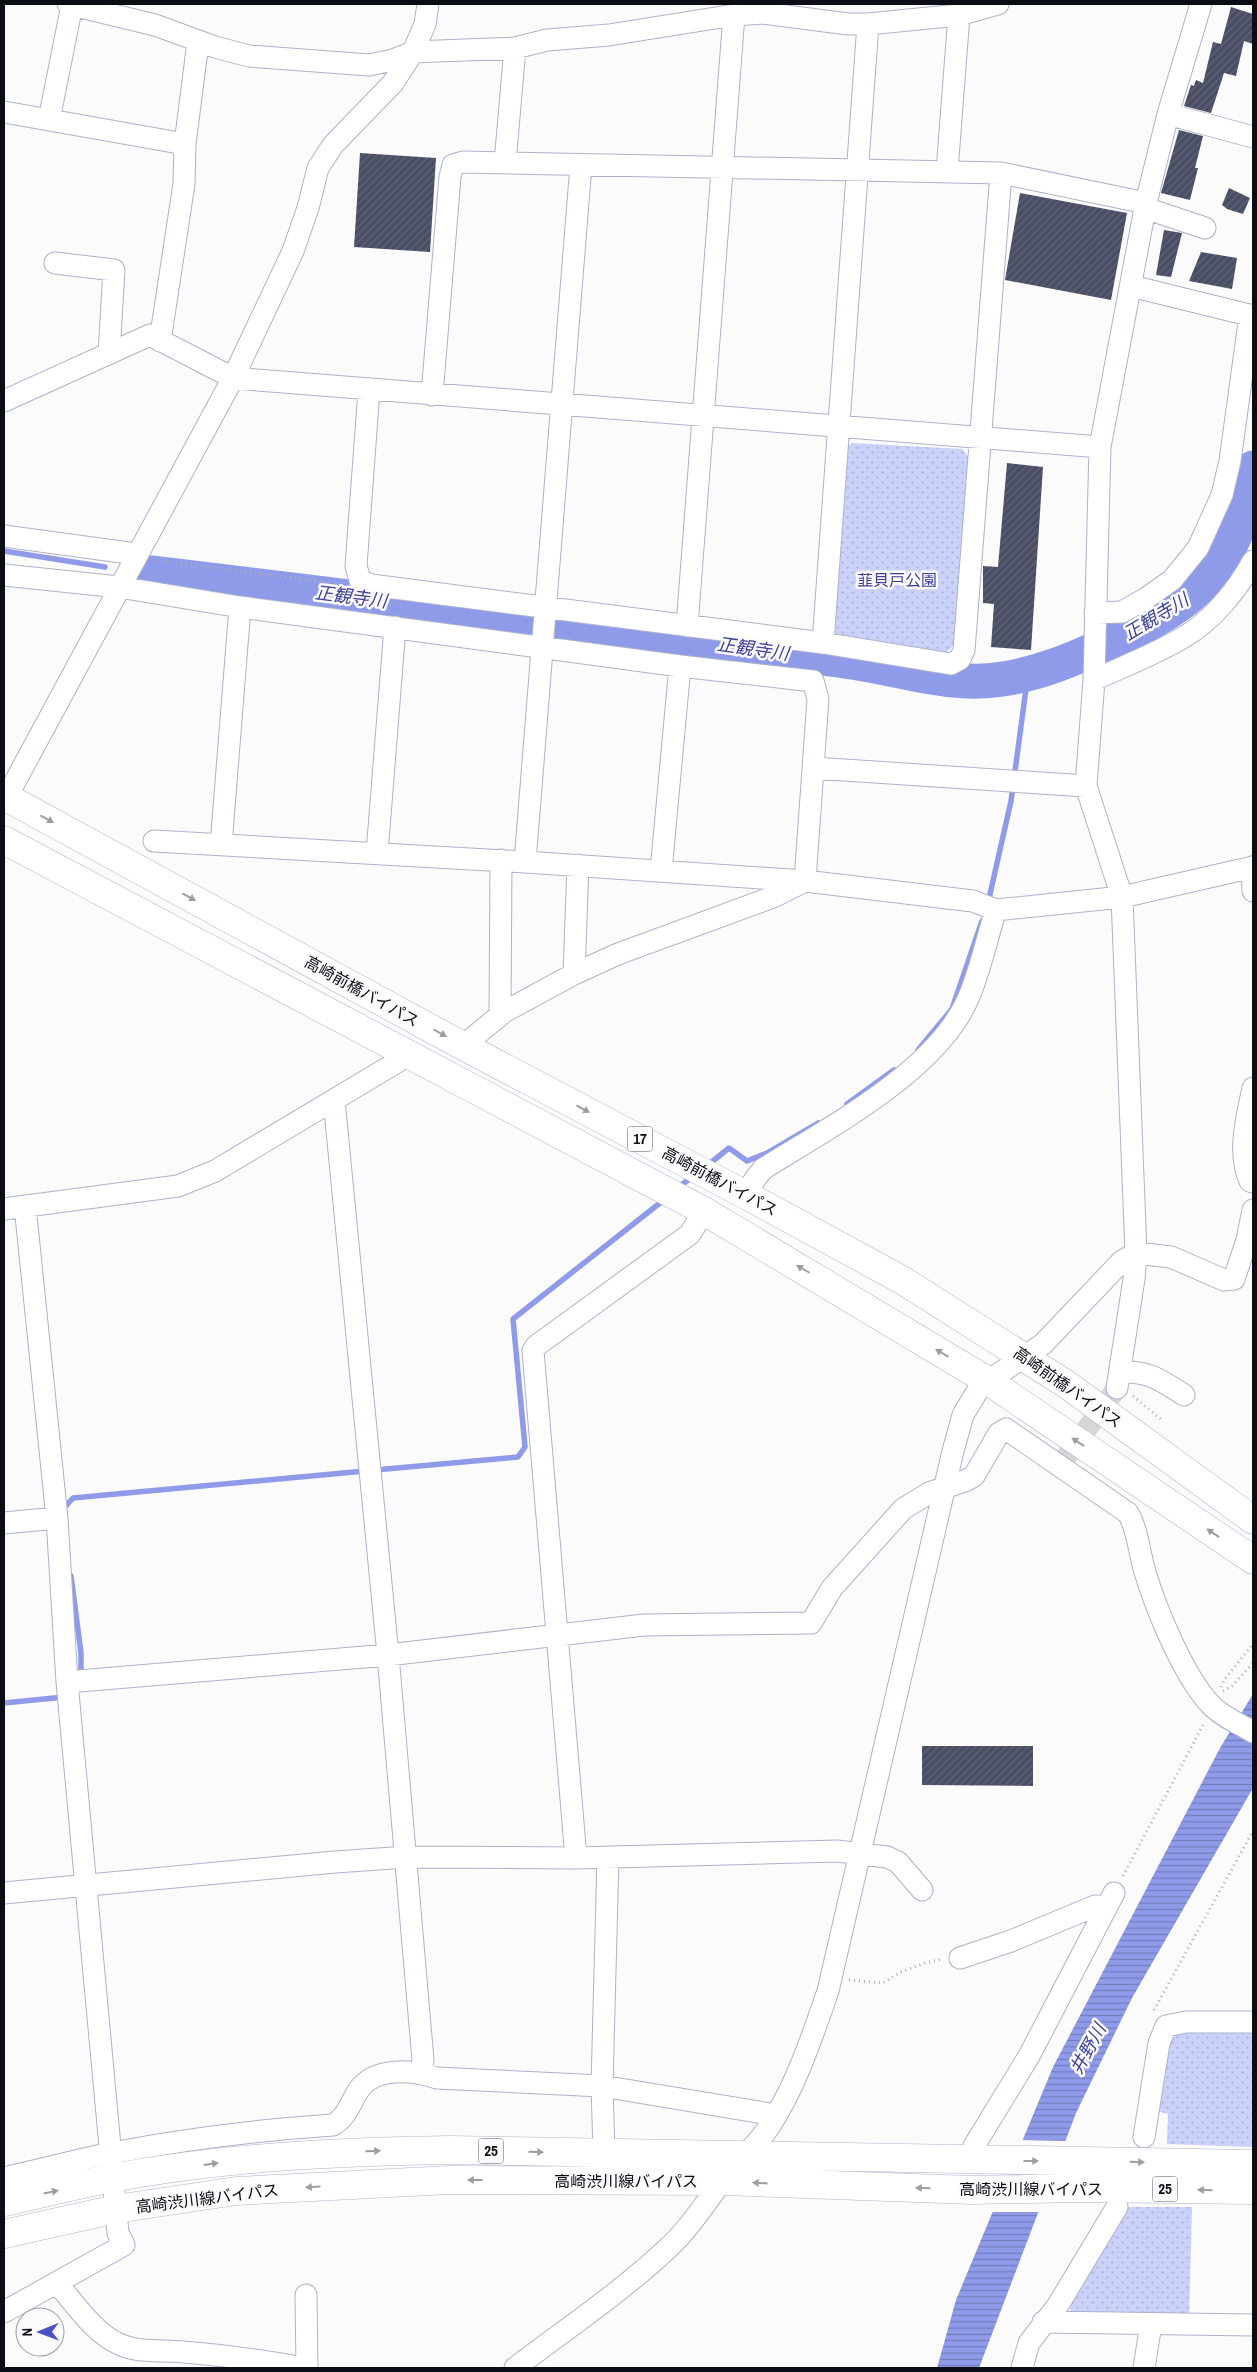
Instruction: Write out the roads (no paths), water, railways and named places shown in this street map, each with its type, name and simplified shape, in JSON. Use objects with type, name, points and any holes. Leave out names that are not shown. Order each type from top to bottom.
[{"type":"main road","name":"高崎前橋バイパス","points":[[5,799],[463,1046],[746,1194],[902,1280],[1025,1357],[1253,1520]]},
{"type":"main road","name":"高崎前橋バイパス","points":[[4,840],[704,1211],[988,1381],[1253,1560]]},
{"type":"main road","name":"高崎渋川線バイパス","points":[[4,2202],[112,2166],[230,2162],[350,2151],[449,2150],[746,2154],[1253,2164]]},
{"type":"main road","name":"高崎渋川線バイパス","points":[[4,2234],[116,2209],[236,2191],[440,2181],[723,2181],[972,2190],[1078,2188],[1253,2190]]},
{"type":"street","points":[[50,120],[70,4],[155,26],[198,42],[249,56],[336,64],[370,65],[393,60],[413,52],[515,48],[547,40],[609,35],[734,15],[819,12],[868,24],[959,14],[998,4]]},
{"type":"street","points":[[5,799],[233,378],[294,251],[308,208],[318,168],[333,145],[394,83],[413,52],[425,24],[428,4]]},
{"type":"street","points":[[1184,1395],[1154,1376],[1140,1371],[1122,1384],[1136,1253],[1122,896],[1086,786],[1094,673],[1100,447],[1145,205],[1168,114],[1200,4]]},
{"type":"street","points":[[947,171],[959,14]]},
{"type":"street","points":[[687,626],[724,168],[734,15]]},
{"type":"street","points":[[823,643],[868,24]]},
{"type":"street","points":[[160,341],[184,184],[186,144],[198,42]]},
{"type":"street","points":[[505,163],[515,48]]},
{"type":"street","points":[[4,112],[186,144]]},
{"type":"street","points":[[1168,114],[1253,137]]},
{"type":"street","points":[[432,395],[453,165],[463,162],[1001,173],[1145,205],[1206,228]]},
{"type":"street","points":[[525,862],[560,405],[581,165]]},
{"type":"street","points":[[369,390],[356,566],[360,580],[371,585],[545,611],[823,643],[951,664],[960,659],[964,650],[1001,173]]},
{"type":"street","points":[[55,263],[114,270],[109,353]]},
{"type":"street","points":[[1095,621],[1122,612],[1172,580],[1198,548],[1222,495],[1230,461],[1252,316],[1131,286]]},
{"type":"street","points":[[4,401],[150,335],[233,378],[840,428],[1100,447]]},
{"type":"street","points":[[4,536],[136,554]]},
{"type":"street","points":[[1094,673],[1185,637],[1224,603],[1241,584],[1253,561]]},
{"type":"street","points":[[4,575],[119,588],[395,627],[543,643],[680,666],[813,681],[818,699],[805,881]]},
{"type":"street","points":[[221,845],[240,606]]},
{"type":"street","points":[[377,853],[395,627]]},
{"type":"street","points":[[661,871],[680,666]]},
{"type":"street","points":[[814,768],[1086,786]]},
{"type":"street","points":[[154,841],[501,860],[805,881],[975,902],[995,910],[1122,896],[1253,867],[1253,891]]},
{"type":"street","points":[[500,1015],[501,860]]},
{"type":"street","points":[[574,974],[578,865]]},
{"type":"street","points":[[463,1046],[500,1015],[574,974],[618,954],[773,897],[805,881]]},
{"type":"street","points":[[746,1194],[763,1169],[879,1095],[915,1067],[940,1041],[967,1001],[995,910]]},
{"type":"street","points":[[4,1209],[178,1186],[215,1171],[409,1055]]},
{"type":"street","points":[[1253,1088],[1245,1127],[1246,1171],[1253,1182]]},
{"type":"street","points":[[334,1100],[388,1654],[423,2060],[421,2073]]},
{"type":"street","points":[[4,2312],[124,2245],[118,2233],[67,1682],[57,1518],[25,1206]]},
{"type":"street","points":[[515,2368],[629,2282],[667,2250],[690,2226],[723,2181],[768,2129],[796,2077],[828,1991],[944,1488],[963,1415],[978,1390],[988,1381],[1043,1344],[1122,1261],[1136,1253],[1171,1257],[1224,1280],[1234,1279],[1247,1240],[1253,1210]]},
{"type":"street","points":[[576,1858],[533,1351],[536,1346],[690,1234],[704,1211]]},
{"type":"street","points":[[67,1682],[388,1654],[657,1624],[811,1623],[832,1588],[903,1509],[917,1499],[974,1476],[998,1433],[1006,1429],[1061,1463],[1128,1513],[1133,1522],[1144,1571],[1156,1604],[1172,1640],[1202,1693],[1210,1716],[1253,1732]]},
{"type":"street","points":[[4,1524],[57,1518]]},
{"type":"street","points":[[4,1893],[406,1857],[576,1858],[837,1851],[887,1857],[898,1862],[922,1890]]},
{"type":"street","points":[[604,2153],[602,2086],[608,1857]]},
{"type":"street","points":[[960,1958],[1011,1941],[1111,1899],[1029,2056],[974,2146],[977,2160]]},
{"type":"street","points":[[1144,2136],[1160,2043],[1166,2026],[1186,2022],[1253,2022]]},
{"type":"street","points":[[4,2178],[112,2166],[241,2133],[332,2125],[341,2121],[358,2090],[367,2080],[387,2074],[406,2072],[421,2073],[437,2078],[602,2086],[776,2115]]},
{"type":"street","points":[[1022,2368],[1029,2343],[1058,2304],[1117,2207]]},
{"type":"street","points":[[57,2283],[95,2326],[119,2344],[136,2349],[161,2349],[236,2357],[306,2368],[306,2296]]},
{"type":"street","points":[[1043,2322],[1253,2325]]},
{"type":"street","points":[[1144,2368],[1151,2324]]},
{"type":"water","name":"井野川","points":[[1253,1694],[1253,1788],[1132,1998],[1076,2113],[979,2368],[937,2368],[956,2300],[1053,2067],[1220,1748]]},
{"type":"waterway","name":"正観寺川","points":[[151,573],[804,655],[948,680],[984,681],[1003,679],[1043,670],[1068,661],[1138,629],[1188,598],[1208,579],[1224,557],[1236,532],[1246,503],[1253,468]]},
{"type":"waterway","name":"正観寺川","points":[[4,551],[105,567]]},
{"type":"waterway","points":[[988,903],[1011,801],[1028,674]]},
{"type":"waterway","points":[[918,1050],[952,1009],[982,921]]},
{"type":"waterway","points":[[847,1104],[894,1070]]},
{"type":"waterway","points":[[708,1165],[729,1148],[747,1161],[767,1153],[818,1123]]},
{"type":"waterway","points":[[678,1188],[694,1175]]},
{"type":"waterway","points":[[375,1470],[518,1457],[525,1447],[513,1319],[665,1199]]},
{"type":"waterway","points":[[65,1512],[64,1508],[73,1498],[365,1471]]},
{"type":"waterway","points":[[71,1576],[81,1653],[81,1676]]},
{"type":"waterway","points":[[4,1703],[64,1697]]},
{"type":"tunnel","points":[[1064,1460],[1117,1388]]},
{"type":"park label","name":"韮貝戸公園","points":[[897,580]]}]
